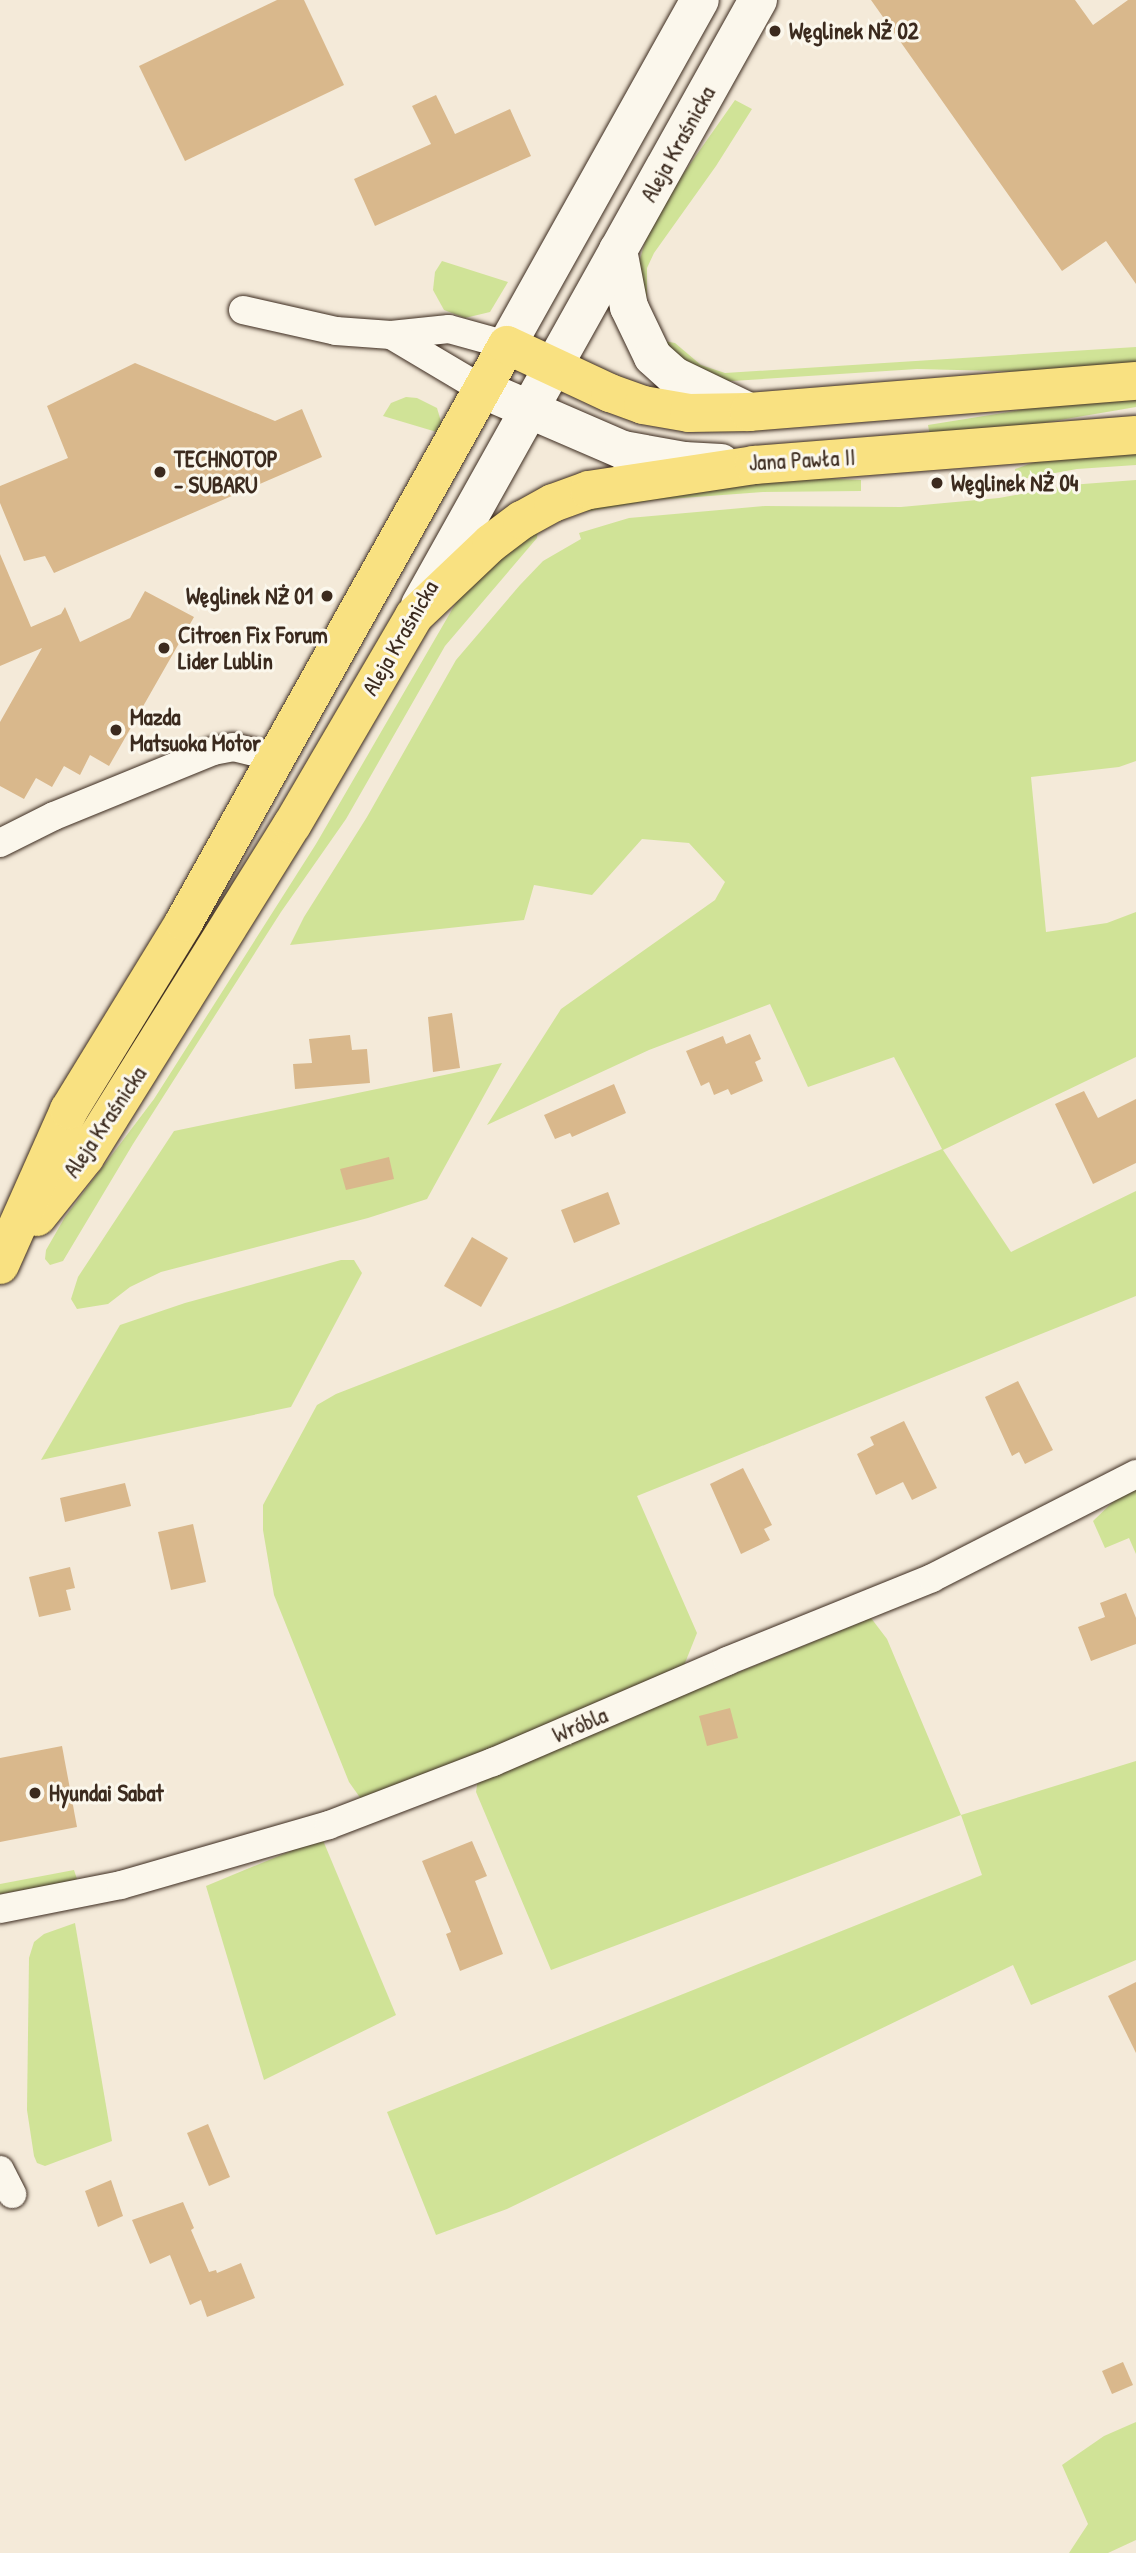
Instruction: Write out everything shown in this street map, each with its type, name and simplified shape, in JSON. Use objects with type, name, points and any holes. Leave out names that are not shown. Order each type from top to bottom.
[{"type":"main road","name":"Aleja Kraśnicka","points":[[3,1259],[69,1110],[184,922],[700,0]]},
{"type":"main road","name":"Aleja Kraśnicka","points":[[3,1259],[85,1157],[292,825],[414,616],[758,0]]},
{"type":"main road","points":[[618,250],[629,307],[636,327],[653,357],[674,376],[749,412]]},
{"type":"main road","points":[[507,345],[643,405],[689,413],[749,412],[1136,381]]},
{"type":"main road","name":"Jana Pawła II","points":[[482,389],[622,450],[684,461],[754,464],[1136,435]]},
{"type":"main road","points":[[414,616],[491,544],[522,520],[553,503],[589,490],[754,464]]},
{"type":"street","points":[[243,310],[336,331],[391,335],[449,328],[507,345]]},
{"type":"street","points":[[391,335],[482,389]]},
{"type":"street","points":[[0,843],[54,816],[213,751],[233,747],[274,757]]},
{"type":"street","name":"Wróbla","points":[[0,1909],[121,1885],[329,1825],[493,1762],[726,1661],[932,1578],[1136,1474]]},
{"type":"green space","points":[[735,100],[752,109],[716,166],[654,253],[647,268],[647,304],[639,263],[646,238],[674,187]]},
{"type":"green space","points":[[442,261],[508,282],[490,312],[465,318],[444,310],[433,290],[435,272]]},
{"type":"green space","points":[[664,341],[675,343],[701,365],[725,373],[1136,347],[1136,366],[1044,372],[917,369],[716,382],[702,378]]},
{"type":"green space","points":[[406,397],[417,398],[437,408],[442,425],[440,433],[383,416],[391,403]]},
{"type":"green space","points":[[1136,397],[1136,407],[1007,429],[930,436],[928,425],[1071,402]]},
{"type":"green space","points":[[1136,451],[1136,465],[1077,469],[1017,480],[1015,469],[1043,459]]},
{"type":"green space","points":[[793,477],[861,480],[861,491],[763,492],[655,500],[572,514],[586,500]]},
{"type":"green space","points":[[1136,480],[1136,761],[1119,767],[1031,777],[1046,932],[1107,923],[1136,912],[1136,1057],[943,1150],[1011,1252],[1136,1191],[1136,1296],[637,1496],[697,1633],[683,1668],[444,1772],[361,1799],[349,1782],[274,1595],[263,1530],[263,1505],[317,1405],[336,1394],[560,1307],[942,1149],[894,1057],[808,1087],[770,1004],[649,1050],[487,1125],[561,1009],[715,900],[725,882],[689,843],[642,839],[592,895],[534,885],[524,920],[290,945],[304,917],[367,817],[456,660],[543,561],[581,539],[579,533],[629,518],[765,506],[901,507],[999,498],[1070,485]]},
{"type":"green space","points":[[538,526],[537,538],[445,646],[346,819],[281,912],[133,1144],[63,1261],[50,1265],[45,1259],[46,1250],[65,1217],[154,1099],[316,844],[464,589]]},
{"type":"green space","points":[[502,1063],[427,1199],[368,1218],[161,1272],[130,1287],[108,1304],[77,1309],[71,1299],[78,1277],[174,1131]]},
{"type":"green space","points":[[341,1260],[354,1260],[362,1273],[291,1407],[41,1460],[120,1325],[185,1303]]},
{"type":"green space","points":[[1136,1487],[1136,1554],[1129,1538],[1105,1548],[1093,1521],[1117,1498]]},
{"type":"green space","points":[[871,1618],[887,1639],[961,1815],[551,1970],[476,1792],[478,1779]]},
{"type":"green space","points":[[1136,1761],[1136,1960],[1031,2005],[1013,1965],[507,2209],[436,2235],[387,2112],[982,1875],[961,1815]]},
{"type":"green space","points":[[322,1838],[396,2015],[264,2080],[206,1886]]},
{"type":"green space","points":[[74,1870],[77,1879],[0,1894],[0,1884]]},
{"type":"green space","points":[[75,1923],[112,2141],[45,2166],[37,2163],[34,2156],[27,2110],[29,1958],[34,1942],[44,1934]]},
{"type":"green space","points":[[1136,2422],[1136,2540],[1108,2553],[1069,2553],[1088,2524],[1062,2465],[1104,2436]]},
{"type":"building","points":[[277,0],[304,0],[344,85],[185,161],[139,66]]},
{"type":"building","points":[[871,0],[1075,0],[1093,25],[1128,0],[1136,0],[1136,284],[1106,241],[1062,271]]},
{"type":"building","points":[[436,95],[455,134],[510,109],[531,156],[375,226],[354,179],[431,144],[412,106]]},
{"type":"building","name":"TECHNOTOP - SUBARU","points":[[135,363],[275,421],[302,409],[322,457],[54,573],[45,556],[24,561],[0,503],[0,486],[68,458],[47,406]]},
{"type":"building","points":[[0,554],[31,627],[61,614],[65,607],[80,642],[130,618],[145,591],[194,617],[109,766],[90,755],[80,775],[64,766],[52,787],[36,778],[24,799],[0,786],[0,722],[42,648],[0,666]]},
{"type":"building","points":[[452,1013],[460,1068],[433,1072],[428,1017]]},
{"type":"building","points":[[750,1034],[761,1059],[755,1062],[763,1081],[731,1095],[728,1089],[714,1095],[709,1082],[701,1086],[686,1051],[723,1036],[726,1044]]},
{"type":"building","points":[[350,1035],[352,1050],[367,1049],[370,1083],[295,1089],[293,1064],[312,1063],[309,1039]]},
{"type":"building","points":[[614,1084],[626,1113],[572,1137],[570,1133],[555,1139],[544,1115]]},
{"type":"building","points":[[1084,1091],[1098,1118],[1136,1099],[1136,1163],[1093,1184],[1055,1104]]},
{"type":"building","points":[[389,1157],[394,1179],[346,1190],[340,1169]]},
{"type":"building","points":[[608,1192],[620,1224],[574,1243],[561,1210]]},
{"type":"building","points":[[472,1237],[508,1258],[481,1307],[444,1286]]},
{"type":"building","points":[[1018,1381],[1053,1450],[1025,1464],[1019,1452],[1012,1456],[985,1397]]},
{"type":"building","points":[[904,1421],[937,1488],[912,1500],[903,1482],[876,1495],[857,1454],[874,1445],[870,1437]]},
{"type":"building","points":[[743,1468],[772,1525],[764,1529],[770,1540],[741,1554],[710,1484]]},
{"type":"building","points":[[125,1483],[131,1506],[65,1522],[60,1498]]},
{"type":"building","points":[[193,1524],[206,1582],[171,1590],[158,1532]]},
{"type":"building","points":[[70,1567],[75,1588],[66,1590],[71,1610],[39,1617],[29,1577]]},
{"type":"building","points":[[1126,1593],[1136,1618],[1136,1644],[1091,1661],[1078,1627],[1105,1617],[1100,1603]]},
{"type":"building","points":[[730,1708],[738,1738],[707,1746],[699,1716]]},
{"type":"building","name":"Hyundai Sabat","points":[[62,1746],[77,1827],[0,1842],[0,1758]]},
{"type":"building","points":[[472,1841],[487,1876],[475,1881],[503,1954],[460,1971],[446,1934],[451,1932],[422,1861]]},
{"type":"building","points":[[1136,1982],[1136,2053],[1108,1996]]},
{"type":"building","points":[[208,2124],[230,2177],[209,2186],[187,2133]]},
{"type":"building","points":[[111,2180],[123,2216],[98,2227],[85,2191]]},
{"type":"building","points":[[183,2202],[194,2228],[191,2230],[209,2272],[216,2270],[217,2273],[241,2263],[255,2298],[207,2317],[201,2300],[190,2305],[170,2255],[150,2264],[132,2220]]},
{"type":"building","points":[[1123,2362],[1133,2385],[1112,2394],[1102,2371]]},
{"type":"place","name":"Węglinek NŻ 02","points":[[775,31]]},
{"type":"place","name":"TECHNOTOP - SUBARU","points":[[160,472]]},
{"type":"place","name":"Węglinek NŻ 04","points":[[937,483]]},
{"type":"place","name":"Węglinek NŻ 01","points":[[327,596]]},
{"type":"place","name":"Citroen Fix Forum Lider Lublin","points":[[164,648]]},
{"type":"place","name":"Mazda Matsuoka Motor","points":[[116,730]]},
{"type":"place","name":"Hyundai Sabat","points":[[35,1793]]}]
